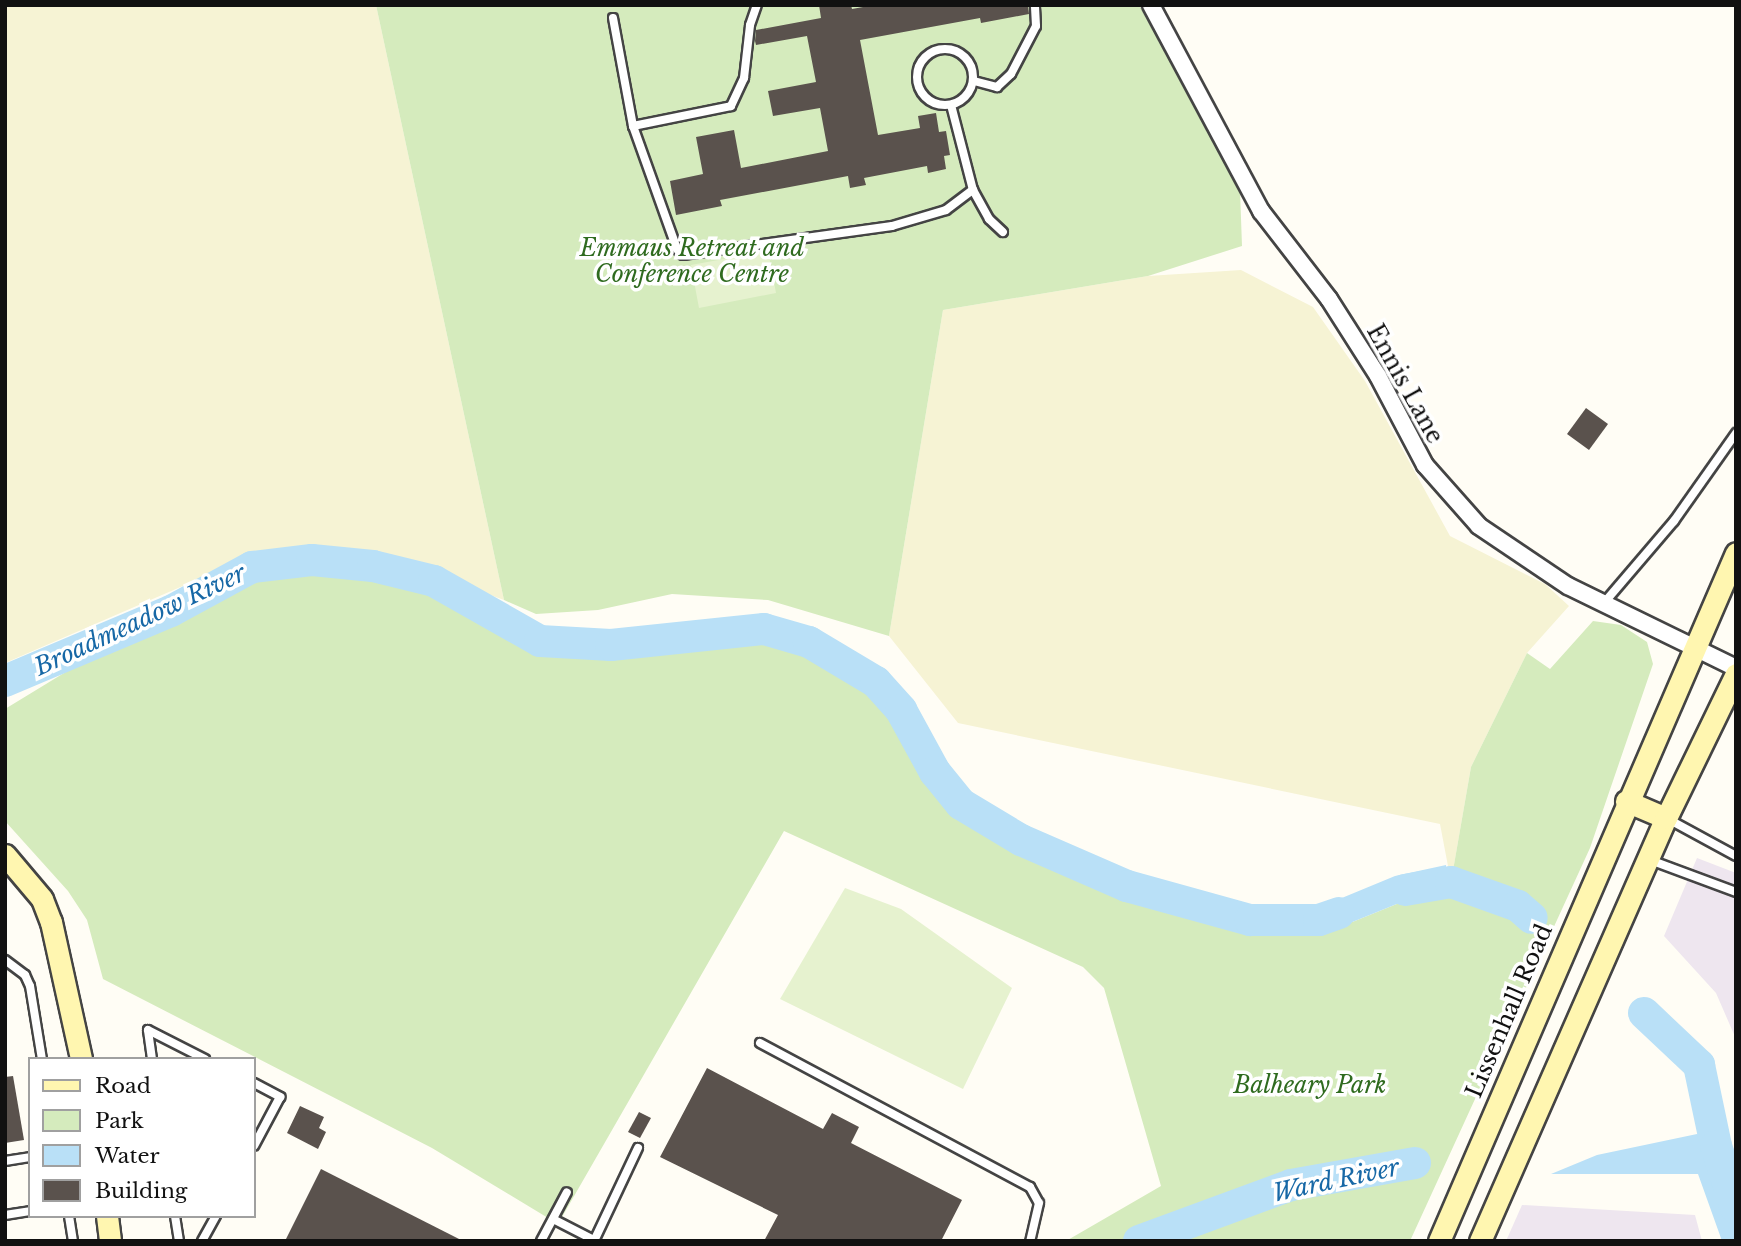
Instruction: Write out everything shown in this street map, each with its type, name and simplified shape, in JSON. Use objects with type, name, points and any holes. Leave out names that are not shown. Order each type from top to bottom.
[{"type":"main road","name":"Lissenhall Road","points":[[1439,1241],[1626,801],[1736,553]]},
{"type":"main road","points":[[1480,1241],[1647,859],[1736,674]]},
{"type":"main road","points":[[1626,801],[1666,818]]},
{"type":"main road","points":[[5,855],[42,899],[51,922],[81,1057]]},
{"type":"main road","points":[[107,1218],[110,1241]]},
{"type":"street","name":"Ennis Lane","points":[[1151,5],[1261,211],[1329,299],[1378,376],[1424,465],[1479,526],[1601,606],[1736,668]]},
{"type":"lane","points":[[633,126],[731,106],[744,78],[750,25],[757,5]]},
{"type":"lane","points":[[974,81],[998,87],[1011,74],[1037,26],[1035,5]]},
{"type":"lane","points":[[613,18],[633,126],[677,249],[683,255],[892,226],[946,210],[973,190]]},
{"type":"lane","points":[[940,49],[958,51],[970,63],[974,81],[966,96],[950,105],[933,102],[920,90],[917,73],[925,57],[940,49]]},
{"type":"lane","points":[[950,105],[973,190],[989,219],[1003,232]]},
{"type":"lane","points":[[1601,606],[1675,521],[1736,433]]},
{"type":"lane","points":[[1666,818],[1736,856]]},
{"type":"lane","points":[[1647,859],[1736,892]]},
{"type":"lane","points":[[5,960],[24,975],[30,986],[42,1057]]},
{"type":"lane","points":[[152,1057],[148,1030],[201,1057]]},
{"type":"lane","points":[[760,1043],[1030,1187],[1039,1203],[1030,1241]]},
{"type":"lane","points":[[256,1084],[280,1097],[256,1142]]},
{"type":"lane","points":[[553,1219],[594,1241],[638,1148]]},
{"type":"lane","points":[[5,1161],[28,1157]]},
{"type":"lane","points":[[541,1241],[567,1192]]},
{"type":"lane","points":[[5,1214],[28,1211]]},
{"type":"lane","points":[[69,1218],[73,1241]]},
{"type":"lane","points":[[175,1218],[179,1241]]},
{"type":"lane","points":[[202,1241],[215,1218]]},
{"type":"shaded area","points":[[5,5],[376,5],[504,600],[422,570],[353,555],[280,556],[222,569],[5,663]]},
{"type":"shaded area","points":[[1241,270],[1313,307],[1365,381],[1450,536],[1545,584],[1569,606],[1527,653],[1471,767],[1451,882],[1440,824],[958,723],[889,636],[943,310],[1148,276]]},
{"type":"shaded area","points":[[1697,858],[1736,873],[1736,1039],[1716,993],[1664,936]]},
{"type":"shaded area","points":[[1522,1205],[1695,1215],[1702,1241],[1506,1241]]},
{"type":"green space","name":"Emmaus Retreat and Conference Centre","points":[[376,5],[1139,5],[1240,190],[1242,246],[1148,276],[943,310],[889,636],[768,600],[672,594],[598,610],[536,614],[504,600]]},
{"type":"green space","points":[[768,251],[776,293],[699,308],[691,265]]},
{"type":"green space","name":"Balheary Park","points":[[295,571],[363,573],[403,580],[467,605],[507,634],[539,646],[589,654],[750,633],[829,662],[854,676],[904,736],[928,779],[952,808],[1006,844],[1137,897],[1276,931],[1340,927],[1451,882],[1471,767],[1527,653],[1550,669],[1593,621],[1621,625],[1647,642],[1653,664],[1590,848],[1410,1241],[1066,1241],[1161,1186],[1104,988],[1083,967],[784,831],[558,1224],[432,1148],[103,979],[87,920],[68,891],[5,821],[5,709],[87,659],[264,575]]},
{"type":"green space","points":[[845,888],[901,909],[1012,988],[963,1089],[780,999]]},
{"type":"water","points":[[1446,865],[1446,884],[1340,927],[1297,930],[1299,910],[1320,907],[1395,876]]},
{"type":"water","points":[[1697,1134],[1729,1141],[1736,1153],[1736,1241],[1722,1241],[1698,1174],[1551,1174],[1597,1155]]},
{"type":"building","points":[[819,5],[851,5],[852,9],[874,5],[1028,5],[1029,14],[981,23],[980,18],[860,40],[878,135],[920,128],[918,116],[936,113],[939,132],[946,131],[950,155],[944,156],[946,169],[928,173],[927,166],[864,178],[866,185],[850,188],[848,176],[720,200],[722,206],[676,215],[670,181],[703,174],[696,137],[734,130],[741,168],[828,151],[820,108],[773,116],[768,91],[816,82],[807,36],[756,45],[755,41],[756,30],[821,18]]},
{"type":"building","points":[[1586,408],[1608,424],[1589,450],[1567,434]]},
{"type":"building","points":[[707,1068],[823,1129],[832,1113],[859,1127],[851,1143],[962,1200],[941,1241],[764,1241],[778,1215],[660,1157]]},
{"type":"building","points":[[13,1076],[24,1140],[5,1143],[5,1077]]},
{"type":"building","points":[[300,1106],[324,1117],[319,1128],[326,1132],[318,1149],[287,1133]]},
{"type":"building","points":[[639,1112],[651,1118],[640,1138],[628,1132]]},
{"type":"building","points":[[321,1169],[463,1241],[285,1241]]},
{"type":"waterway","name":"Broadmeadow River","points":[[5,681],[171,611],[252,567],[312,560],[373,566],[434,581],[540,641],[611,645],[764,629],[809,642],[876,682],[901,710],[935,772],[961,804],[1021,840],[1127,886],[1250,920],[1319,920],[1339,913]]},
{"type":"waterway","points":[[1405,890],[1451,882],[1518,906],[1532,918]]},
{"type":"waterway","points":[[1644,1013],[1699,1065],[1716,1146],[1736,1208]]},
{"type":"waterway","name":"Ward River","points":[[1139,1241],[1291,1185],[1415,1163]]}]
